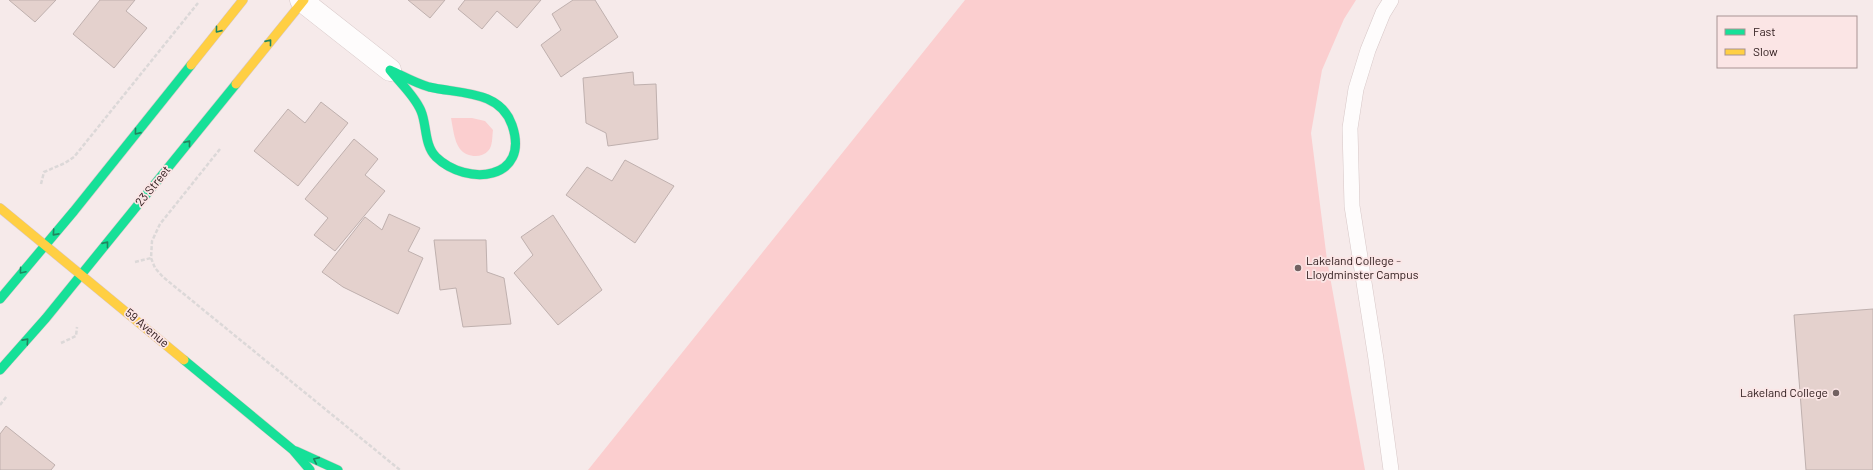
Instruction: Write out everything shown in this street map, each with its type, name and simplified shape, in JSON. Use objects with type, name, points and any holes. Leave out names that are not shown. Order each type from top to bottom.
[{"type":"street","points":[[0,299],[74,211],[243,0]]},
{"type":"street","points":[[302,0],[390,70],[421,110],[435,156],[457,172],[483,176],[500,172],[513,160],[516,144],[512,123],[504,110],[489,99],[472,92],[429,87],[390,70]]},
{"type":"street","name":"23 Street","points":[[0,370],[31,336],[302,0]]},
{"type":"street","name":"59 Avenue","points":[[0,208],[293,450],[310,470]]},
{"type":"street","name":"59 Avenue","points":[[293,450],[338,470]]},
{"type":"lane","points":[[1391,0],[1383,14],[1368,50],[1356,89],[1350,128],[1352,206],[1376,359],[1391,470]]},
{"type":"path","points":[[41,184],[44,172],[57,167],[74,157],[198,3]]},
{"type":"path","points":[[223,145],[160,224],[152,241],[151,258],[155,268],[162,277],[400,470]]},
{"type":"path","points":[[135,262],[151,258]]},
{"type":"shaded area","points":[[965,0],[1356,0],[1344,19],[1322,70],[1311,133],[1327,260],[1365,470],[588,470]]},
{"type":"shaded area","points":[[451,118],[472,118],[485,121],[493,130],[490,149],[485,154],[478,156],[466,154],[460,149],[455,138]]},
{"type":"building","points":[[9,0],[56,0],[35,22]]},
{"type":"building","points":[[100,0],[135,0],[126,11],[147,28],[114,68],[73,34]]},
{"type":"building","points":[[408,0],[445,0],[430,18]]},
{"type":"building","points":[[465,0],[541,0],[517,28],[497,11],[482,29],[458,9]]},
{"type":"building","points":[[573,0],[595,0],[618,37],[561,77],[541,45],[561,30],[552,14]]},
{"type":"building","points":[[633,72],[634,85],[656,84],[658,139],[608,146],[606,133],[586,123],[583,78]]},
{"type":"building","points":[[321,102],[348,123],[298,186],[254,151],[288,109],[305,123]]},
{"type":"building","points":[[354,139],[378,159],[365,175],[385,191],[335,251],[314,235],[328,218],[305,199]]},
{"type":"building","points":[[625,160],[674,186],[635,243],[566,195],[587,167],[612,181]]},
{"type":"building","points":[[389,214],[420,228],[408,251],[423,258],[398,314],[343,287],[322,272],[365,217],[382,230]]},
{"type":"building","points":[[553,215],[602,290],[558,325],[514,273],[533,255],[521,237]]},
{"type":"building","points":[[434,240],[486,240],[487,272],[504,278],[511,324],[463,327],[456,288],[440,290]]},
{"type":"building","name":"Lakeland College","points":[[1873,309],[1873,470],[1806,470],[1794,315]]},
{"type":"building","points":[[6,426],[55,465],[51,470],[0,470],[0,434]]},
{"type":"traffic: fast","points":[[0,299],[74,211],[191,65]]},
{"type":"traffic: fast","points":[[390,70],[429,87],[477,96],[488,99],[498,105],[506,114],[512,125],[515,143],[512,157],[504,167],[493,173],[479,175],[464,172],[449,166],[436,157],[429,147],[423,117],[418,105],[390,70]]},
{"type":"traffic: fast","points":[[0,370],[46,318],[236,84]]},
{"type":"traffic: fast","points":[[184,360],[293,450],[310,470]]},
{"type":"traffic: fast","points":[[296,451],[338,470]]},
{"type":"traffic: slow","points":[[191,65],[243,0]]},
{"type":"traffic: slow","points":[[236,84],[304,0]]},
{"type":"traffic: slow","points":[[0,208],[184,360]]},
{"type":"place","name":"Lakeland College - Lloydminster Campus","points":[[1298,268]]},
{"type":"place","name":"Lakeland College","points":[[1836,393]]}]
